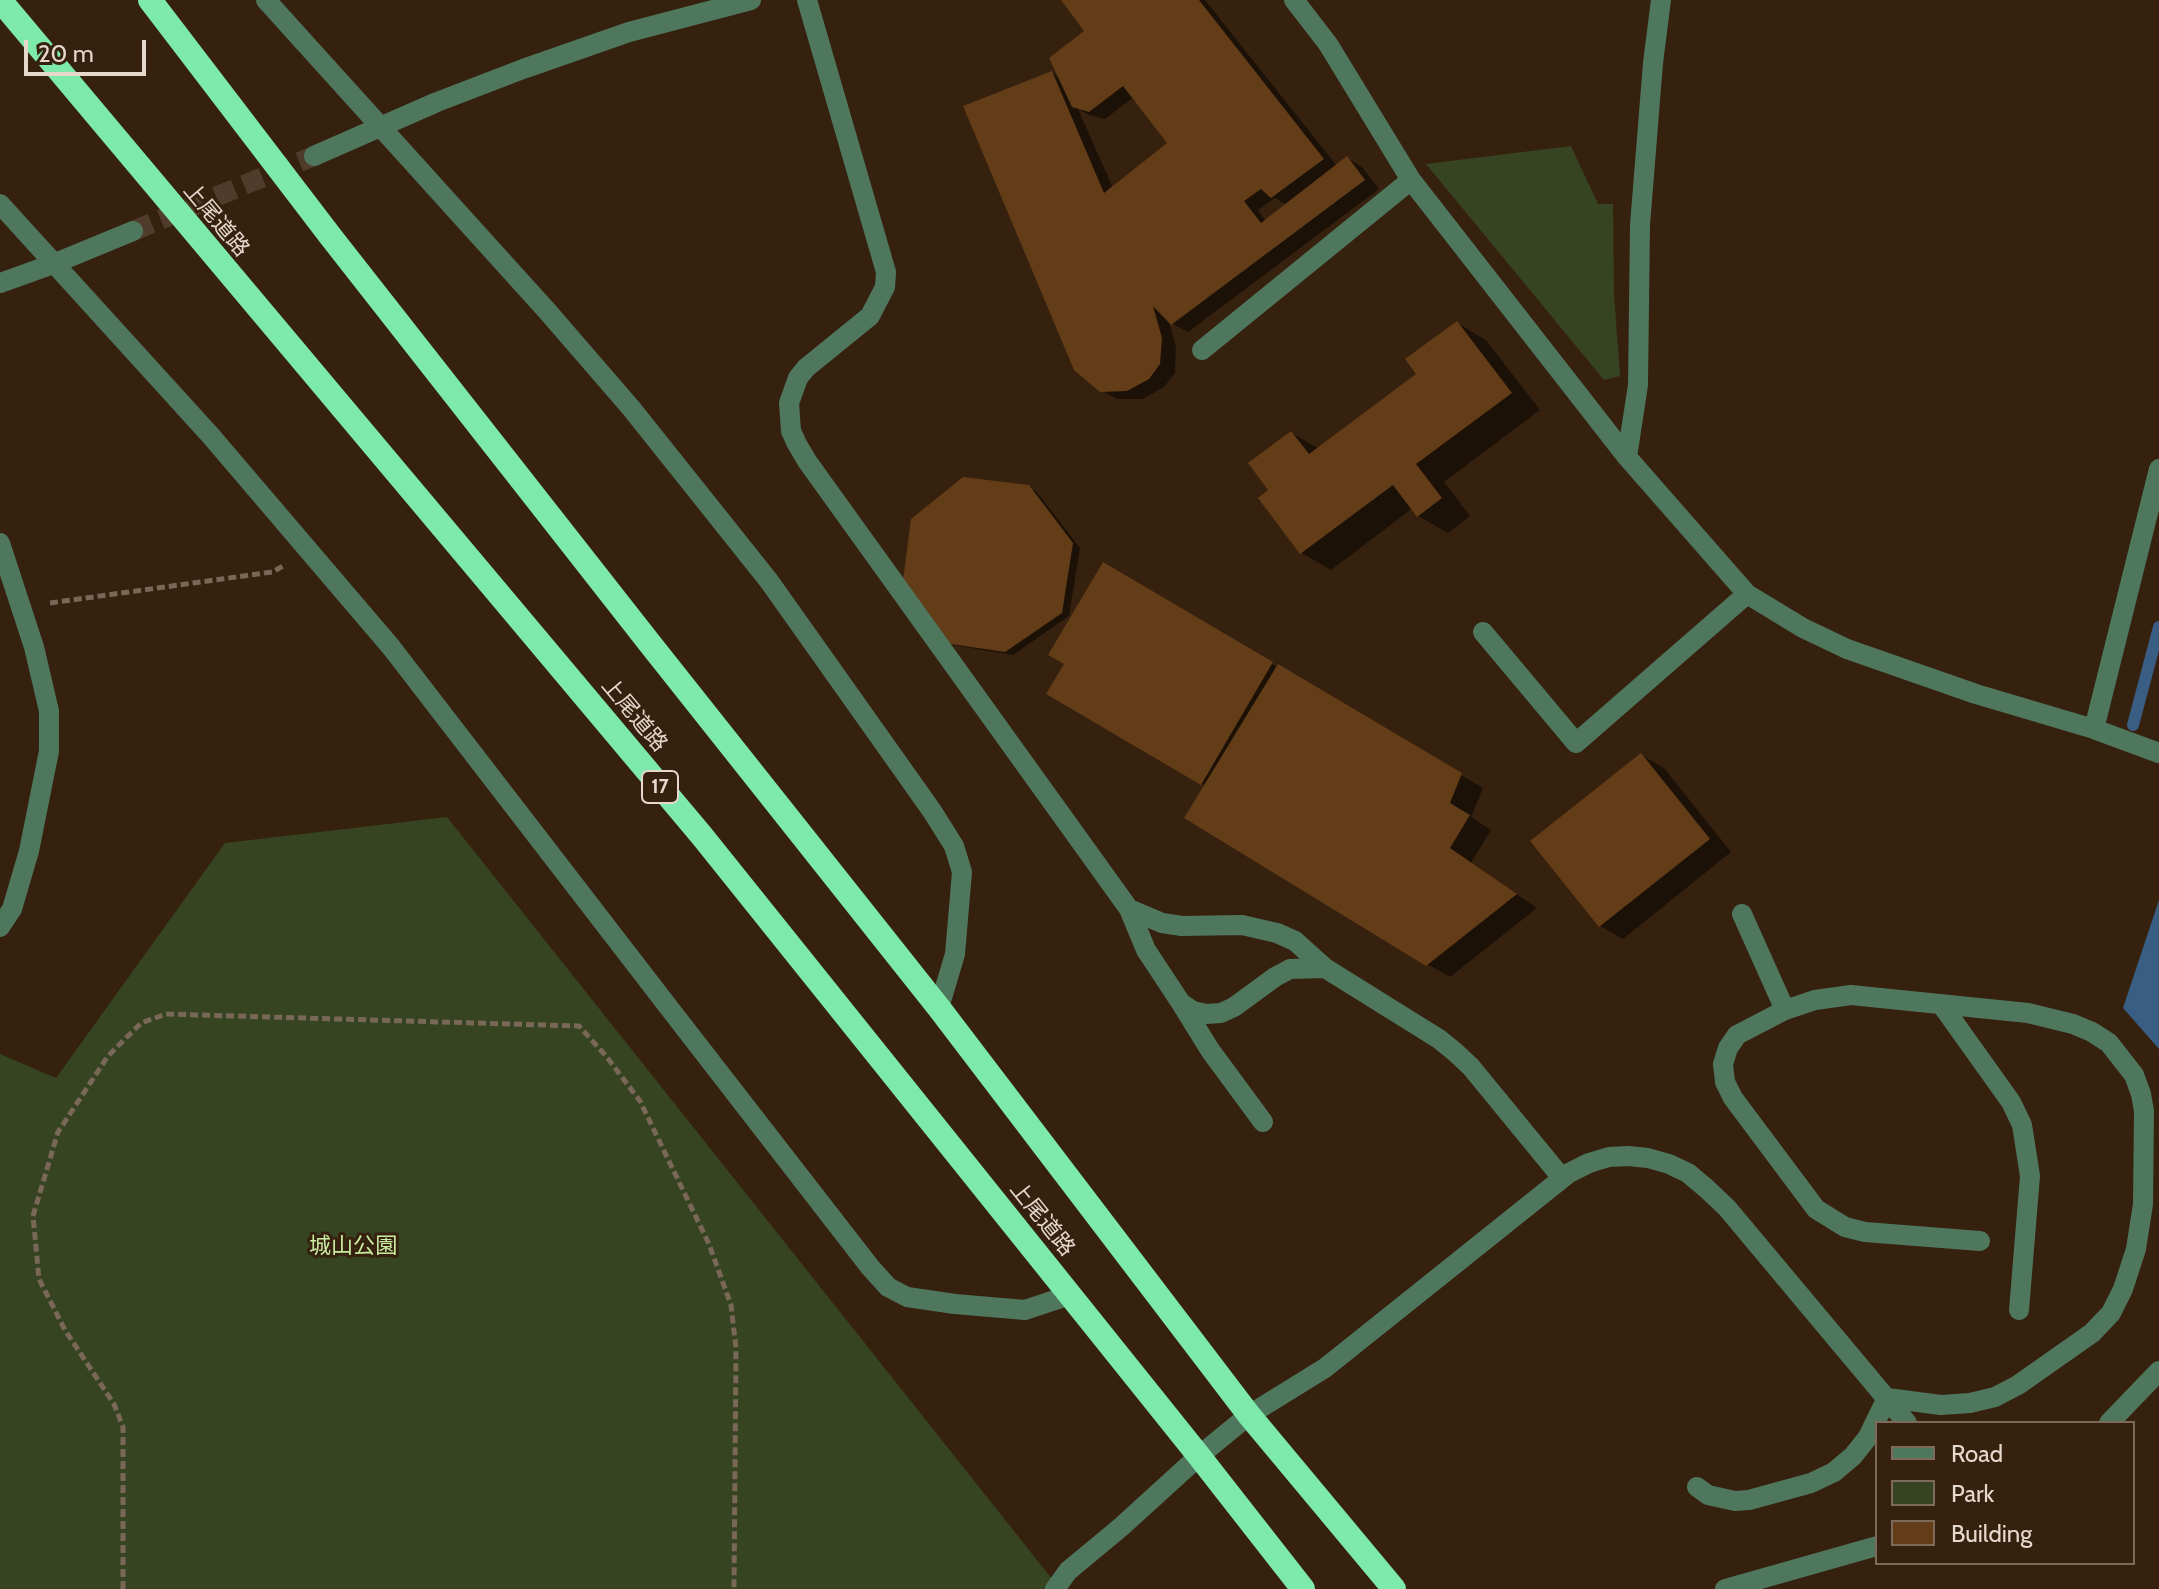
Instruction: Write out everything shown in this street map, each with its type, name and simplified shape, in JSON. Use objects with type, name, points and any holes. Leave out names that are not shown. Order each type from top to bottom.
[{"type":"highway","name":"上尾道路","points":[[0,0],[702,836],[1303,1589]]},
{"type":"highway","name":"上尾道路","points":[[150,0],[389,311],[939,1008],[1249,1415],[1394,1589]]},
{"type":"street","points":[[266,0],[548,312],[640,420],[769,581],[932,811],[954,846],[962,872],[955,954],[939,1008]]},
{"type":"street","points":[[314,156],[437,102],[629,32],[751,0]]},
{"type":"street","points":[[807,0],[886,272],[885,287],[870,316],[798,378],[789,403],[791,431],[807,461],[1129,909],[1146,950],[1210,1050],[1263,1122]]},
{"type":"street","points":[[1294,0],[1328,44],[1411,180],[1627,457],[1747,594],[1803,628],[1847,649],[2159,753]]},
{"type":"street","points":[[1627,457],[1638,385],[1640,225],[1661,0]]},
{"type":"street","points":[[1202,350],[1411,180]]},
{"type":"street","points":[[0,204],[211,436],[391,647],[888,1287],[907,1297],[1025,1310],[1070,1295]]},
{"type":"street","points":[[0,283],[133,231]]},
{"type":"street","points":[[2094,729],[2159,469]]},
{"type":"street","points":[[0,543],[34,647],[49,711],[49,751],[29,851],[12,909],[0,927]]},
{"type":"street","points":[[1483,632],[1576,743],[1747,594]]},
{"type":"street","points":[[1129,909],[1162,923],[1182,926],[1242,925],[1277,933],[1295,941],[1325,968],[1439,1039],[1471,1067],[1562,1178]]},
{"type":"street","points":[[1742,914],[1785,1010]]},
{"type":"street","points":[[1181,1003],[1193,1011],[1221,1013],[1290,969],[1325,968]]},
{"type":"street","points":[[1887,1398],[1941,1405],[1995,1397],[2018,1385],[2092,1333],[2111,1313],[2123,1289],[2136,1249],[2143,1204],[2144,1111],[2134,1075],[2109,1043],[2092,1032],[2062,1020],[2028,1013],[1941,1004],[1851,995],[1815,1000],[1785,1010],[1737,1035],[1728,1048],[1723,1064],[1725,1082],[1733,1098],[1816,1209],[1845,1227],[1865,1232],[1980,1241]]},
{"type":"street","points":[[1941,1004],[2011,1102],[2022,1125],[2030,1176],[2019,1310]]},
{"type":"street","points":[[1055,1589],[1068,1571],[1249,1415],[1325,1368],[1562,1178],[1589,1163],[1609,1157],[1648,1158],[1688,1173],[1727,1208],[1905,1421]]},
{"type":"street","points":[[2111,1421],[2159,1371]]},
{"type":"street","points":[[1876,1421],[1887,1398]]},
{"type":"street","points":[[1697,1487],[1708,1495],[1735,1501],[1811,1483],[1834,1472],[1853,1456],[1875,1423]]},
{"type":"street","points":[[1725,1589],[1875,1547]]},
{"type":"path","points":[[22,607],[272,572],[310,552]]},
{"type":"path","points":[[123,1589],[123,1427],[114,1404],[65,1330],[39,1279],[33,1216],[58,1132],[108,1056],[141,1023],[166,1014],[579,1026],[640,1101],[709,1244],[731,1305],[736,1348],[734,1589]]},
{"type":"green space","points":[[1571,146],[1598,204],[1613,204],[1614,294],[1620,376],[1604,380],[1426,164]]},
{"type":"green space","name":"城山公園","points":[[447,817],[1060,1589],[0,1589],[0,1054],[56,1078],[225,843]]},
{"type":"water","points":[[2159,900],[2159,1049],[2123,1008]]},
{"type":"building","points":[[1061,0],[1199,0],[1324,159],[1271,198],[1261,189],[1244,201],[1261,223],[1347,156],[1365,180],[1171,325],[1153,306],[1162,338],[1160,364],[1149,379],[1127,391],[1100,392],[1074,370],[963,106],[1052,71],[1104,193],[1167,143],[1123,86],[1089,112],[1072,107],[1049,58],[1084,31]]},
{"type":"building","points":[[1457,321],[1512,393],[1416,464],[1442,498],[1417,517],[1393,485],[1300,554],[1258,498],[1268,490],[1248,463],[1291,431],[1309,454],[1416,374],[1405,359]]},
{"type":"building","points":[[963,477],[1029,485],[1073,543],[1062,613],[1005,652],[944,643],[902,588],[911,519]]},
{"type":"building","points":[[1103,562],[1273,662],[1201,785],[1046,694],[1064,664],[1048,655]]},
{"type":"building","points":[[1278,664],[1462,773],[1450,803],[1470,815],[1450,848],[1517,894],[1426,966],[1184,818]]},
{"type":"building","points":[[1641,753],[1710,839],[1599,927],[1530,841]]},
{"type":"waterway","points":[[2133,725],[2159,627]]},
{"type":"tunnel","points":[[133,231],[314,156]]}]
